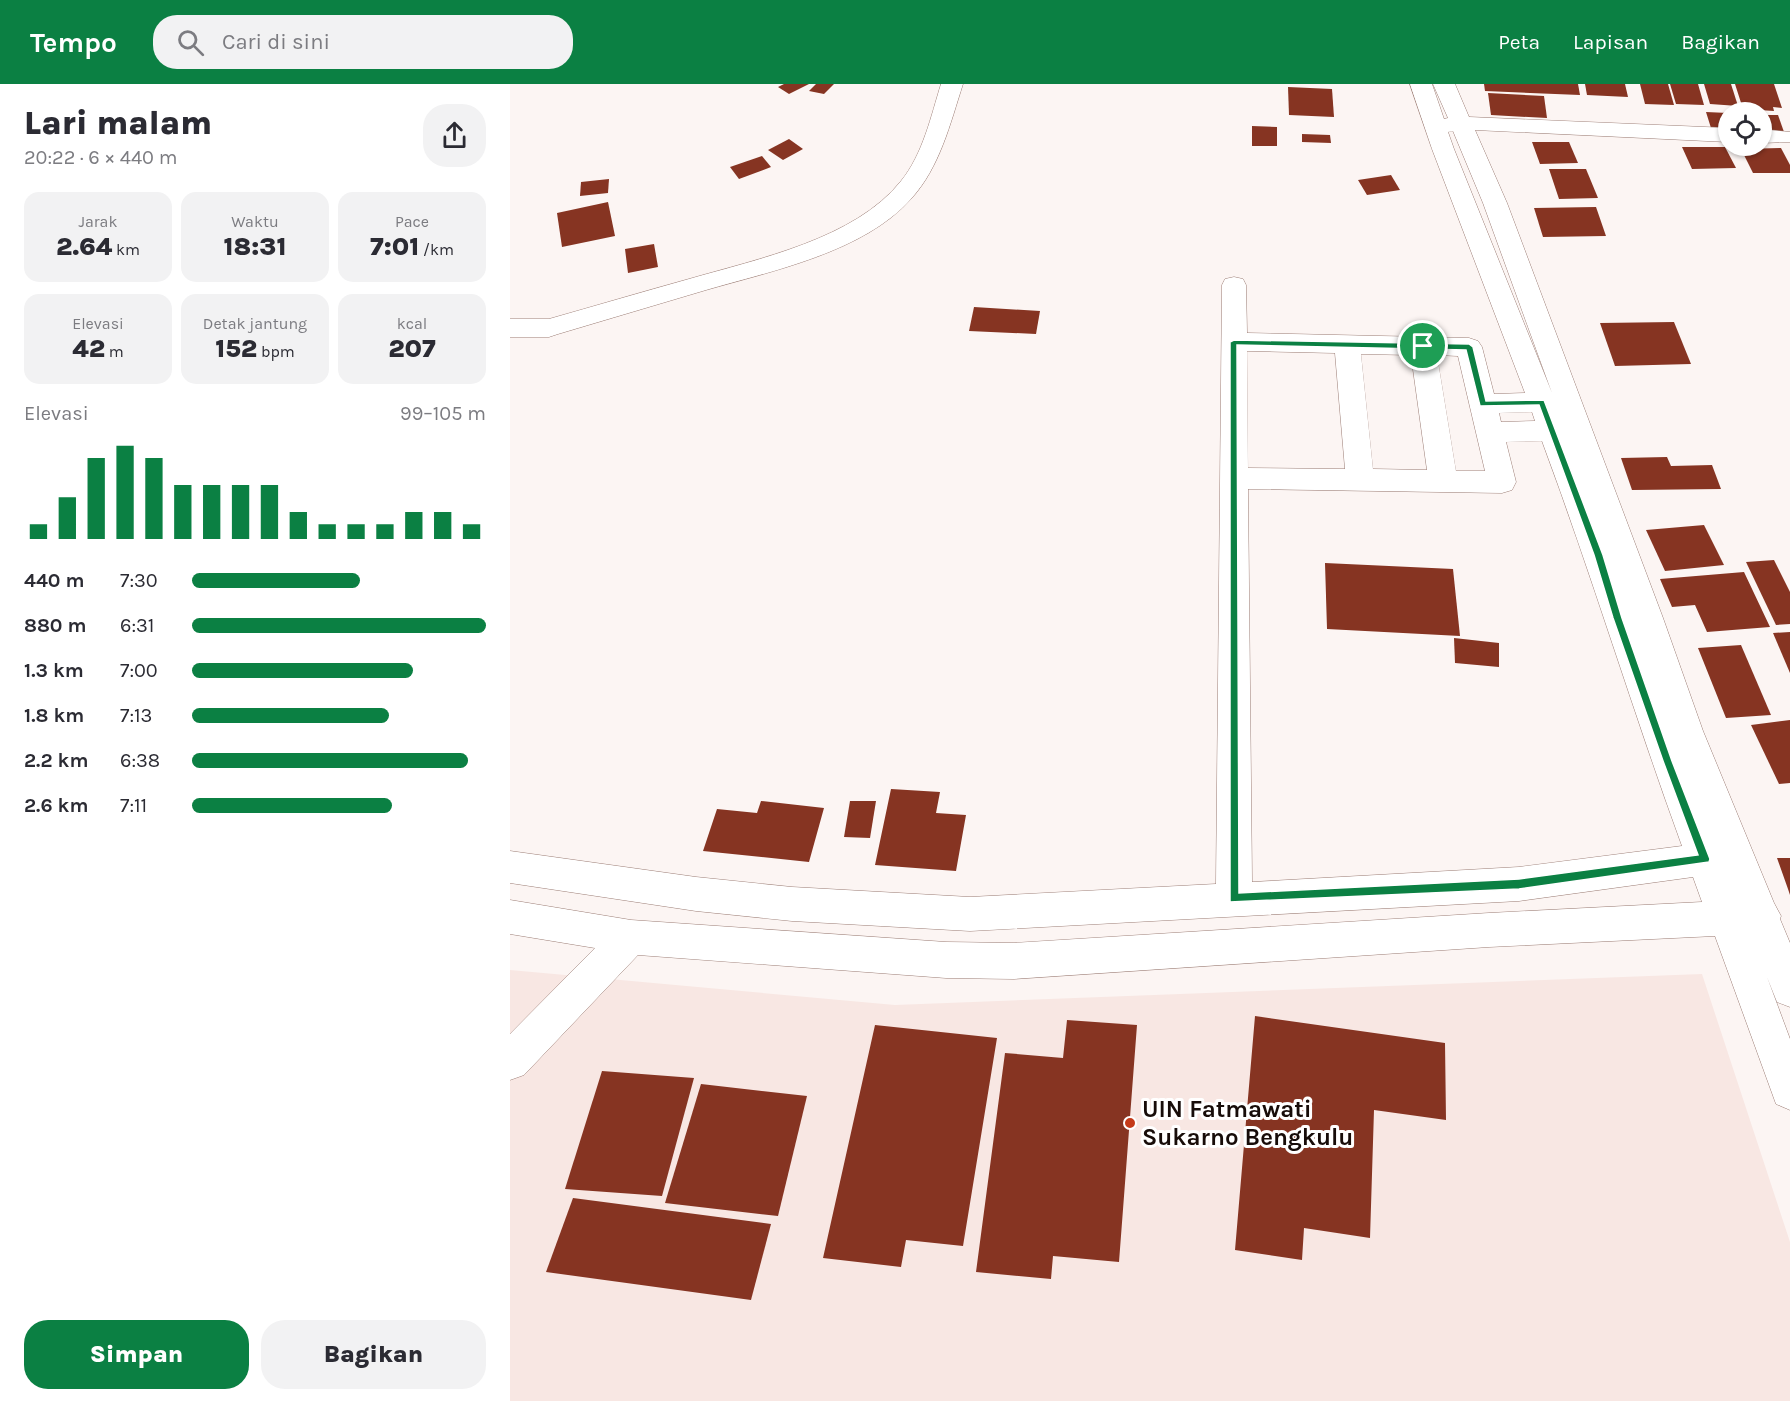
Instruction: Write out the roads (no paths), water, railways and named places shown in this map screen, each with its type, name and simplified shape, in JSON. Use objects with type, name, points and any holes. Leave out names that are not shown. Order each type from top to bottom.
[{"type":"street","points":[[510,328],[549,328],[795,256],[860,226],[886,210],[903,194],[926,163],[952,84]]},
{"type":"street","points":[[1421,84],[1495,203],[1648,618],[1687,731],[1790,988]]},
{"type":"street","points":[[1444,84],[1447,125],[1542,402],[1599,555],[1618,618],[1668,761],[1790,1090]]},
{"type":"street","points":[[1447,125],[1718,135]]},
{"type":"street","points":[[1772,136],[1785,137]]},
{"type":"street","points":[[1234,285],[1234,898]]},
{"type":"street","points":[[1234,342],[1469,347],[1502,482],[1234,478]]},
{"type":"street","points":[[1347,345],[1360,480]]},
{"type":"street","points":[[1423,346],[1443,481]]},
{"type":"street","points":[[1483,404],[1542,402]]},
{"type":"street","points":[[1490,432],[1552,431]]},
{"type":"street","points":[[1618,618],[1648,618]]},
{"type":"street","points":[[510,867],[768,902],[970,914],[1044,912],[1234,898],[1519,884],[1705,859]]},
{"type":"street","points":[[1480,885],[1489,930]]},
{"type":"street","points":[[510,917],[631,937],[946,960],[1014,961],[1489,930],[1762,916]]},
{"type":"street","points":[[510,1061],[631,937]]},
{"type":"place","name":"UIN Fatmawati Sukarno Bengkulu","points":[[1130,1123]]}]
